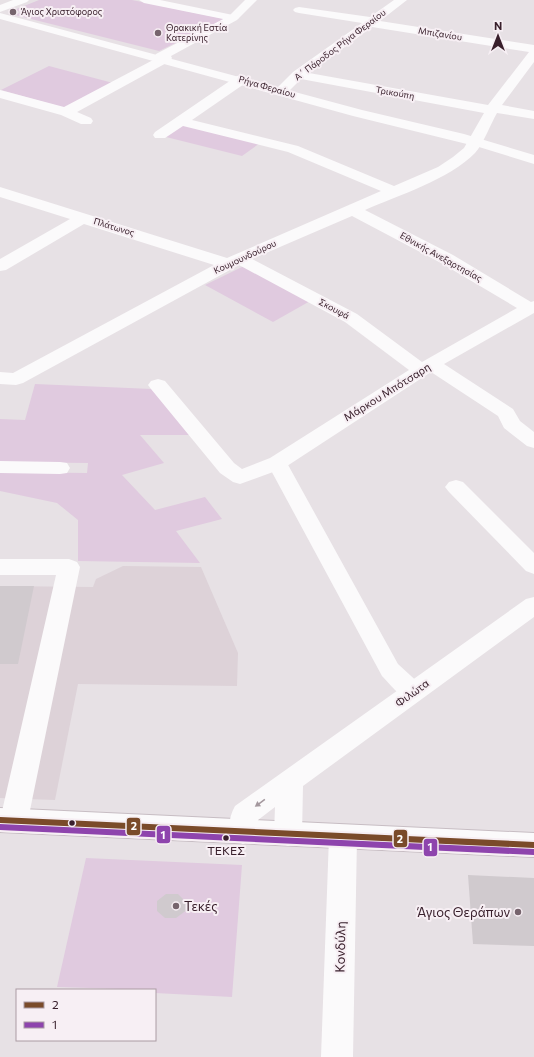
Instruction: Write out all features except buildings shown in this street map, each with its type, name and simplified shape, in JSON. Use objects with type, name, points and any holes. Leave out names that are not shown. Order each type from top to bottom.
[{"type":"street","points":[[0,9],[23,0]]},
{"type":"street","points":[[144,0],[233,18]]},
{"type":"street","points":[[66,112],[233,18],[251,0]]},
{"type":"street","name":"Α΄ Πάροδος Ρήγα Φεραίου","points":[[281,91],[298,75],[401,0]]},
{"type":"street","name":"Μπιζανίου","points":[[299,10],[534,49]]},
{"type":"street","name":"Ρήγα Φεραίου","points":[[0,16],[242,79],[334,107],[474,140],[534,160]]},
{"type":"street","name":"Κουμουνδούρου","points":[[8,378],[234,261],[442,170],[470,150],[474,140],[492,109],[534,53]]},
{"type":"street","name":"Τρικούπη","points":[[298,75],[534,115]]},
{"type":"street","points":[[160,135],[242,79]]},
{"type":"street","points":[[0,94],[66,112],[86,121]]},
{"type":"street","points":[[181,121],[293,149],[393,191]]},
{"type":"street","name":"Πλάτωνος","points":[[0,192],[234,261]]},
{"type":"street","name":"Εθνικής Ανεξαρτησίας","points":[[351,209],[447,259],[532,307]]},
{"type":"street","points":[[0,266],[84,218]]},
{"type":"street","name":"Σκουφά","points":[[234,261],[351,318],[426,367],[506,413],[511,424],[534,442]]},
{"type":"street","name":"Μάρκου Μπότσαρη","points":[[158,385],[227,468],[240,477],[277,463],[426,367],[532,307]]},
{"type":"street","points":[[277,463],[390,670],[413,692]]},
{"type":"street","points":[[0,467],[60,468]]},
{"type":"street","points":[[456,487],[534,566]]},
{"type":"street","points":[[0,567],[69,567],[7,820],[534,845]]},
{"type":"street","name":"Φιλώτα","points":[[243,832],[245,814],[534,605]]},
{"type":"street","points":[[288,834],[290,782]]},
{"type":"street","name":"Κονδύλη","points":[[337,1057],[343,837]]},
{"type":"shaded area","points":[[39,0],[132,0],[225,19],[159,51],[15,15],[21,12],[14,10]]},
{"type":"shaded area","points":[[49,66],[113,83],[65,108],[1,90]]},
{"type":"shaded area","points":[[181,123],[260,143],[242,156],[162,136]]},
{"type":"shaded area","points":[[244,266],[312,300],[273,322],[205,285]]},
{"type":"shaded area","points":[[35,384],[152,389],[192,435],[140,435],[164,463],[122,475],[155,510],[205,497],[222,519],[176,531],[200,563],[78,561],[78,520],[57,503],[0,491],[0,472],[87,473],[88,463],[0,462],[0,419],[25,420]]},
{"type":"shaded area","points":[[123,566],[201,567],[238,653],[237,686],[78,684],[55,800],[0,798],[0,586],[93,587],[96,579]]},
{"type":"shaded area","points":[[86,858],[242,865],[232,997],[156,993],[156,989],[57,987]]},
{"type":"transit line","name":"2","points":[[0,820],[534,845]]},
{"type":"transit line","name":"1","points":[[0,827],[534,852]]},
{"type":"place","name":"Άγιος Χριστόφορος","points":[[13,12]]},
{"type":"place","name":"Θρακική Εστία Κατερίνης","points":[[158,33]]},
{"type":"place","name":"ΤΕΚΕΣ","points":[[226,838]]},
{"type":"place","name":"Τεκές","points":[[176,906]]},
{"type":"place","name":"Άγιος Θεράπων","points":[[518,912]]}]
